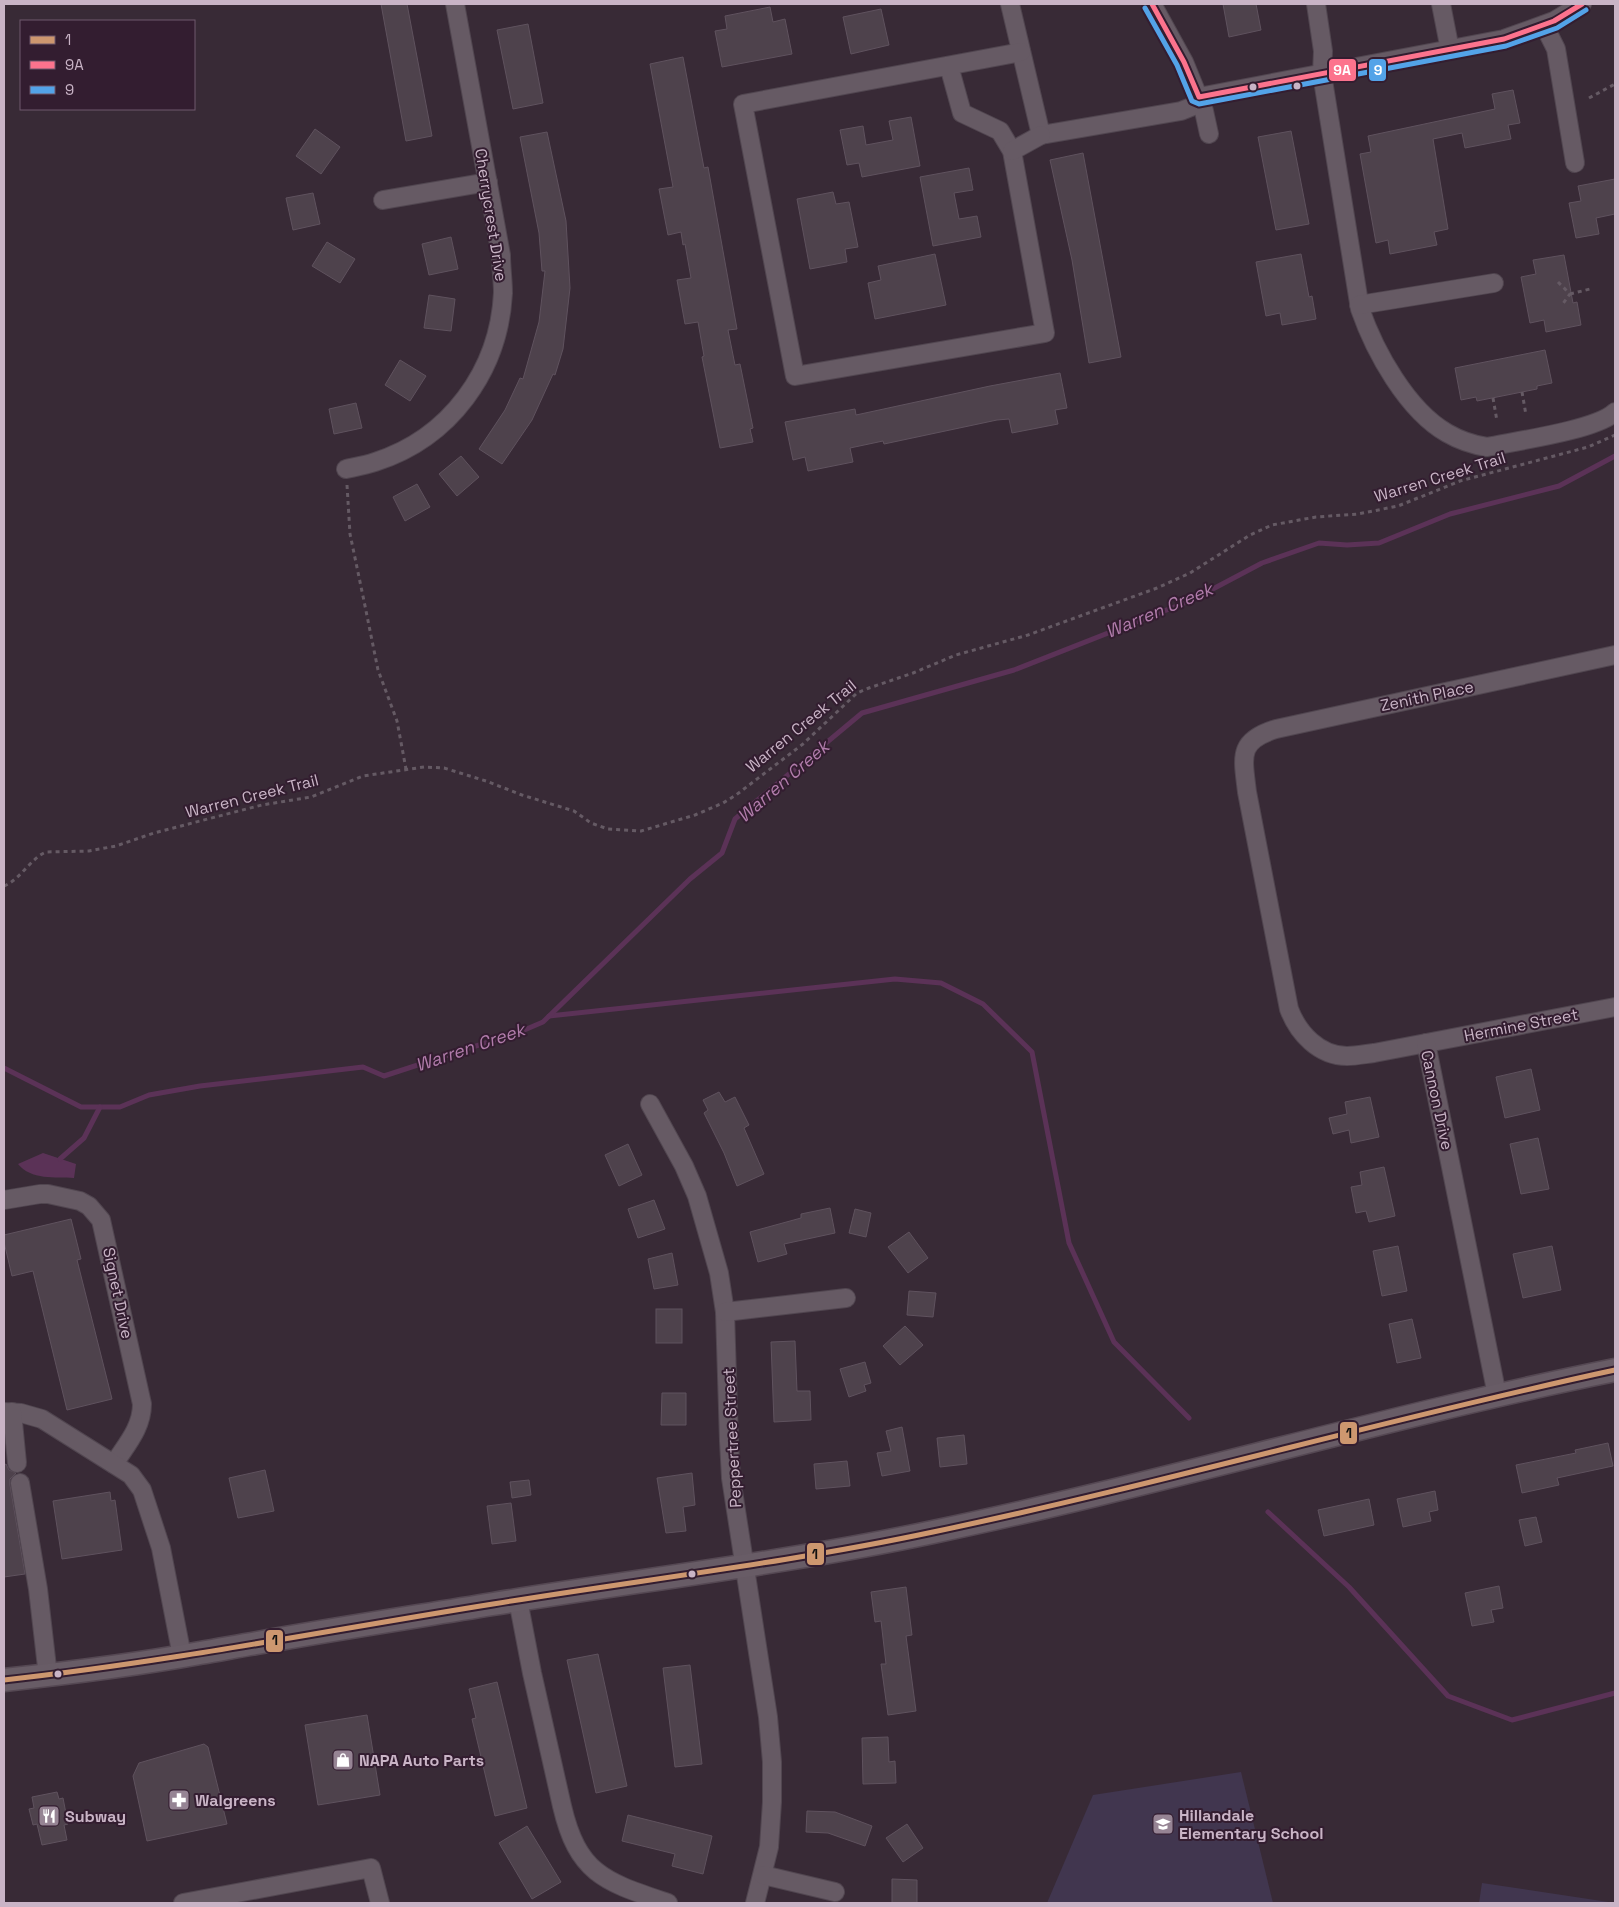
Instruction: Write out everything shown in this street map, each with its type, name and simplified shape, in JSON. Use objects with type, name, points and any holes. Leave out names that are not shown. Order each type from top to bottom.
[{"type":"main road","points":[[4,1680],[48,1676],[182,1656],[518,1600],[745,1567],[933,1532],[1105,1494],[1497,1395],[1615,1370]]},
{"type":"street","name":"Cherrycrest Drive","points":[[346,469],[376,462],[402,450],[428,434],[452,415],[478,380],[494,339],[503,291],[501,255],[455,4]]},
{"type":"street","points":[[1010,4],[1041,135]]},
{"type":"street","points":[[1152,4],[1184,62],[1200,100],[1209,134]]},
{"type":"street","points":[[1316,4],[1323,51],[1322,74],[1359,305],[1368,334],[1413,403],[1432,422],[1448,434],[1474,445],[1487,447],[1577,429],[1604,419],[1615,412]]},
{"type":"street","points":[[1441,4],[1450,50]]},
{"type":"street","points":[[1012,151],[1041,135],[1181,111],[1200,100],[1504,39],[1544,25],[1582,4]]},
{"type":"street","points":[[1544,25],[1556,49],[1575,163]]},
{"type":"street","points":[[950,66],[962,113],[1000,131],[1012,151],[1045,333],[795,376],[743,104],[1021,52]]},
{"type":"street","points":[[383,200],[488,182]]},
{"type":"street","points":[[1359,305],[1494,283]]},
{"type":"street","name":"Zenith Place","points":[[1246,750],[1252,739],[1262,733],[1276,729],[1615,656]]},
{"type":"street","name":"Cannon Drive","points":[[1246,750],[1244,764],[1247,792],[1285,994],[1293,1020],[1310,1041],[1322,1049],[1346,1056],[1426,1043],[1497,1395]]},
{"type":"street","name":"Hermine Street","points":[[1426,1043],[1615,1006]]},
{"type":"street","name":"Peppertree Street","points":[[650,1104],[684,1166],[697,1196],[710,1238],[726,1312],[731,1478],[768,1717],[772,1762],[769,1847],[755,1903]]},
{"type":"street","name":"Signet Drive","points":[[4,1200],[48,1194],[80,1201],[89,1206],[101,1220],[142,1404],[140,1419],[134,1434],[114,1464]]},
{"type":"street","points":[[726,1312],[846,1298]]},
{"type":"street","points":[[17,1462],[8,1412],[42,1419],[114,1464],[137,1482],[148,1506],[161,1548],[182,1656]]},
{"type":"street","points":[[20,1484],[38,1589],[48,1676]]},
{"type":"street","points":[[518,1600],[532,1673],[562,1806],[567,1827],[574,1844],[594,1870],[626,1889],[668,1903]]},
{"type":"street","points":[[183,1903],[371,1868],[380,1903]]},
{"type":"street","points":[[762,1876],[835,1892]]},
{"type":"path","points":[[1588,98],[1615,84]]},
{"type":"path","points":[[1558,282],[1570,294]]},
{"type":"path","points":[[1562,305],[1570,294],[1590,289]]},
{"type":"path","points":[[1522,392],[1526,415]]},
{"type":"path","points":[[1493,398],[1497,420]]},
{"type":"path","name":"Warren Creek Trail","points":[[4,886],[11,883],[40,855],[46,852],[89,851],[116,846],[222,815],[311,797],[363,776],[406,769],[444,768],[574,811],[591,823],[608,829],[641,831],[696,815],[736,795],[803,744],[857,693],[956,655],[1028,635],[1157,588],[1190,573],[1250,535],[1272,526],[1316,517],[1358,514],[1398,506],[1460,481],[1564,454],[1605,441],[1615,435]]},
{"type":"path","points":[[346,469],[350,534],[378,670],[397,721],[406,769]]},
{"type":"shaded area","points":[[43,1153],[76,1164],[74,1178],[36,1175],[23,1169],[18,1164]]},
{"type":"shaded area","name":"Hillandale Elementary School","points":[[1241,1772],[1273,1903],[1047,1903],[1093,1795]]},
{"type":"shaded area","points":[[1482,1883],[1615,1903],[1479,1903]]},
{"type":"building","points":[[381,4],[407,4],[432,136],[406,141]]},
{"type":"building","points":[[1223,4],[1256,4],[1261,30],[1229,37]]},
{"type":"building","points":[[770,7],[773,22],[785,19],[792,54],[722,67],[715,31],[727,29],[725,16]]},
{"type":"building","points":[[881,9],[889,45],[851,54],[843,17]]},
{"type":"building","points":[[528,24],[543,103],[513,109],[497,30]]},
{"type":"building","points":[[683,57],[704,168],[708,167],[737,329],[728,330],[735,365],[740,364],[753,428],[750,429],[753,442],[720,448],[702,357],[704,356],[698,322],[685,324],[677,280],[691,278],[685,244],[683,245],[681,232],[668,235],[659,189],[673,187],[650,64]]},
{"type":"building","points":[[1513,90],[1520,123],[1508,125],[1511,139],[1465,148],[1462,133],[1433,139],[1448,229],[1434,232],[1437,245],[1390,254],[1388,240],[1376,243],[1360,154],[1371,152],[1368,136],[1495,109],[1492,94]]},
{"type":"building","points":[[911,117],[920,166],[862,177],[859,163],[847,165],[840,130],[863,126],[866,145],[893,140],[889,121]]},
{"type":"building","points":[[315,129],[340,147],[321,174],[296,156]]},
{"type":"building","points":[[1291,131],[1309,224],[1276,230],[1258,137]]},
{"type":"building","points":[[547,132],[566,221],[570,288],[563,349],[555,375],[553,374],[532,420],[502,464],[479,449],[505,410],[520,378],[523,379],[539,322],[545,271],[542,271],[539,233],[520,137]]},
{"type":"building","points":[[1083,153],[1121,357],[1089,363],[1072,260],[1050,160]]},
{"type":"building","points":[[969,168],[973,190],[954,193],[959,219],[977,216],[981,237],[933,246],[920,177]]},
{"type":"building","points":[[1615,179],[1615,214],[1596,218],[1599,234],[1576,238],[1569,203],[1581,201],[1578,186]]},
{"type":"building","points":[[833,192],[836,204],[849,202],[858,247],[845,249],[847,262],[810,269],[797,199]]},
{"type":"building","points":[[313,193],[320,224],[293,230],[286,198]]},
{"type":"building","points":[[451,237],[458,269],[429,275],[422,244]]},
{"type":"building","points":[[327,242],[355,259],[340,283],[312,266]]},
{"type":"building","points":[[935,254],[946,305],[875,319],[868,283],[881,280],[878,266]]},
{"type":"building","points":[[1301,254],[1309,297],[1312,296],[1316,319],[1282,325],[1280,313],[1266,316],[1256,262]]},
{"type":"building","points":[[1564,255],[1573,303],[1577,302],[1581,325],[1546,332],[1544,320],[1530,323],[1521,277],[1536,274],[1533,260]]},
{"type":"building","points":[[429,295],[455,299],[451,331],[424,328]]},
{"type":"building","points":[[1545,350],[1552,383],[1537,386],[1537,389],[1477,401],[1476,397],[1461,400],[1455,368]]},
{"type":"building","points":[[400,360],[426,376],[410,401],[385,385]]},
{"type":"building","points":[[1060,373],[1067,408],[1055,410],[1058,424],[1012,433],[1009,419],[997,420],[884,444],[883,441],[850,448],[853,462],[808,471],[805,457],[793,460],[785,422],[855,409],[856,415]]},
{"type":"building","points":[[356,403],[362,428],[334,434],[329,409]]},
{"type":"building","points":[[461,456],[479,477],[457,496],[439,474]]},
{"type":"building","points":[[417,484],[430,507],[405,521],[393,497]]},
{"type":"building","points":[[1531,1069],[1540,1110],[1505,1118],[1496,1077]]},
{"type":"building","points":[[719,1092],[725,1102],[735,1097],[749,1125],[744,1128],[764,1174],[737,1186],[724,1153],[704,1113],[708,1110],[703,1100]]},
{"type":"building","points":[[1370,1097],[1379,1137],[1351,1143],[1349,1130],[1333,1134],[1329,1118],[1347,1114],[1345,1102]]},
{"type":"building","points":[[1538,1138],[1549,1189],[1521,1194],[1510,1144]]},
{"type":"building","points":[[628,1144],[642,1175],[619,1186],[605,1155]]},
{"type":"building","points":[[1384,1167],[1395,1216],[1369,1222],[1366,1211],[1356,1213],[1351,1187],[1362,1185],[1360,1172]]},
{"type":"building","points":[[654,1200],[665,1229],[638,1238],[628,1209]]},
{"type":"building","points":[[830,1208],[835,1233],[784,1244],[787,1254],[758,1262],[750,1232],[801,1218],[801,1214]]},
{"type":"building","points":[[855,1209],[871,1213],[866,1237],[849,1233]]},
{"type":"building","points":[[71,1219],[81,1259],[77,1260],[112,1399],[67,1410],[33,1271],[12,1276],[4,1235]]},
{"type":"building","points":[[909,1232],[928,1258],[908,1273],[888,1247]]},
{"type":"building","points":[[1398,1246],[1407,1291],[1382,1296],[1373,1251]]},
{"type":"building","points":[[1552,1246],[1561,1290],[1523,1298],[1513,1254]]},
{"type":"building","points":[[672,1253],[678,1285],[654,1289],[648,1259]]},
{"type":"building","points":[[909,1291],[936,1293],[933,1317],[907,1315]]},
{"type":"building","points":[[656,1309],[682,1309],[682,1343],[656,1343]]},
{"type":"building","points":[[1412,1319],[1421,1358],[1397,1363],[1389,1324]]},
{"type":"building","points":[[905,1326],[923,1345],[900,1365],[883,1346]]},
{"type":"building","points":[[795,1341],[797,1391],[810,1391],[811,1420],[774,1422],[771,1342]]},
{"type":"building","points":[[865,1362],[871,1383],[864,1385],[866,1391],[849,1397],[840,1369]]},
{"type":"building","points":[[662,1393],[686,1393],[686,1425],[661,1425]]},
{"type":"building","points":[[902,1427],[910,1471],[882,1476],[877,1453],[891,1451],[886,1431]]},
{"type":"building","points":[[964,1435],[967,1464],[940,1467],[937,1438]]},
{"type":"building","points":[[1608,1443],[1613,1466],[1557,1478],[1559,1485],[1522,1493],[1516,1465],[1576,1453],[1575,1450]]},
{"type":"building","points":[[847,1461],[850,1486],[816,1489],[814,1464]]},
{"type":"building","points":[[6,1464],[9,1470],[16,1473],[10,1479],[10,1485],[25,1574],[4,1577],[4,1465]]},
{"type":"building","points":[[265,1470],[274,1511],[238,1518],[229,1478]]},
{"type":"building","points":[[692,1473],[695,1505],[683,1507],[686,1531],[666,1533],[657,1478]]},
{"type":"building","points":[[529,1480],[531,1495],[512,1498],[510,1482]]},
{"type":"building","points":[[1435,1491],[1438,1510],[1429,1512],[1431,1521],[1403,1527],[1397,1499]]},
{"type":"building","points":[[110,1492],[111,1501],[115,1500],[122,1550],[62,1559],[53,1501]]},
{"type":"building","points":[[1369,1499],[1374,1525],[1324,1536],[1318,1510]]},
{"type":"building","points":[[511,1503],[516,1541],[492,1544],[487,1506]]},
{"type":"building","points":[[1536,1517],[1542,1542],[1525,1546],[1519,1520]]},
{"type":"building","points":[[1499,1586],[1503,1608],[1491,1610],[1494,1622],[1472,1626],[1465,1593]]},
{"type":"building","points":[[906,1587],[912,1635],[906,1636],[916,1711],[888,1715],[881,1664],[886,1664],[881,1621],[875,1622],[871,1592]]},
{"type":"building","points":[[598,1654],[627,1786],[596,1793],[567,1660]]},
{"type":"building","points":[[690,1665],[702,1764],[675,1767],[663,1668]]},
{"type":"building","points":[[497,1682],[527,1808],[495,1816],[472,1719],[476,1718],[469,1689]]},
{"type":"building","name":"NAPA Auto Parts","points":[[367,1715],[380,1795],[318,1805],[305,1725]]},
{"type":"building","points":[[888,1737],[889,1762],[895,1761],[896,1783],[863,1784],[862,1738]]},
{"type":"building","name":"Walgreens","points":[[204,1744],[208,1747],[227,1824],[147,1841],[133,1776],[139,1763]]},
{"type":"building","name":"Subway","points":[[57,1792],[59,1799],[63,1798],[68,1824],[64,1825],[67,1840],[42,1845],[37,1824],[33,1825],[29,1809],[34,1808],[32,1797]]},
{"type":"building","points":[[807,1811],[835,1812],[872,1826],[865,1846],[828,1833],[806,1832]]},
{"type":"building","points":[[628,1815],[712,1836],[703,1874],[672,1866],[675,1854],[622,1841]]},
{"type":"building","points":[[907,1824],[923,1848],[903,1862],[886,1838]]},
{"type":"building","points":[[527,1826],[561,1882],[532,1899],[499,1843]]},
{"type":"building","points":[[892,1879],[917,1880],[917,1903],[892,1903]]},
{"type":"waterway","name":"Warren Creek","points":[[4,1068],[81,1107],[120,1107],[149,1095],[200,1086],[363,1067],[384,1076],[522,1031],[543,1022],[690,879],[722,853],[735,819],[862,713],[1014,670],[1192,600],[1262,563],[1319,543],[1347,545],[1379,543],[1450,514],[1559,486],[1615,456]]},
{"type":"waterway","points":[[549,1016],[895,979],[941,983],[983,1004],[1032,1052],[1069,1243],[1114,1342],[1189,1418]]},
{"type":"waterway","points":[[60,1159],[84,1138],[100,1107]]},
{"type":"waterway","points":[[1268,1512],[1349,1587],[1448,1696],[1512,1720],[1615,1693]]},
{"type":"transit line","name":"9A","points":[[1152,4],[1184,62],[1199,97],[1504,39],[1554,21],[1582,4]]},
{"type":"transit line","name":"9","points":[[1145,8],[1177,65],[1192,101],[1199,104],[1506,46],[1557,28],[1586,10]]},
{"type":"transit line","name":"1","points":[[4,1680],[188,1655],[878,1543],[1019,1513],[1444,1409],[1615,1370]]},
{"type":"place","name":"NAPA Auto Parts","points":[[343,1760]]},
{"type":"place","name":"Walgreens","points":[[179,1800]]},
{"type":"place","name":"Subway","points":[[49,1816]]},
{"type":"place","name":"Hillandale Elementary School","points":[[1163,1824]]}]
